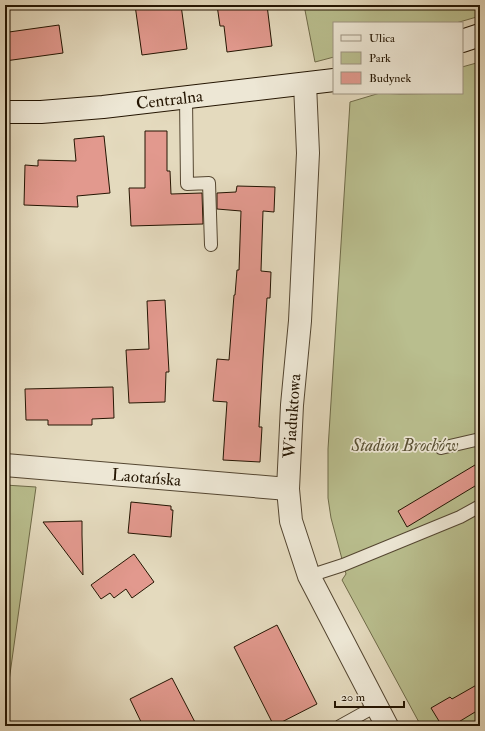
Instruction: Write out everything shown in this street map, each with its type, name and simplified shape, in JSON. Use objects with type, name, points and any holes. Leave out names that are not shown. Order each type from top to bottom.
[{"type":"street","points":[[463,41],[480,35]]},
{"type":"street","name":"Centralna","points":[[5,112],[41,112],[186,98],[333,80]]},
{"type":"street","name":"Wiaduktowa","points":[[305,84],[308,153],[300,321],[292,405],[288,489],[292,521],[309,576],[387,726]]},
{"type":"street","name":"Laotańska","points":[[5,465],[288,489]]},
{"type":"lane","points":[[186,98],[187,184],[209,184],[211,245]]},
{"type":"lane","points":[[441,448],[480,439]]},
{"type":"lane","points":[[309,576],[343,565],[460,517],[480,506]]},
{"type":"lane","points":[[340,726],[376,706]]},
{"type":"green space","points":[[304,5],[480,5],[480,16],[459,22],[333,22],[333,57],[315,62]]},
{"type":"green space","name":"Stadion Brochów","points":[[480,62],[480,726],[421,726],[342,580],[346,574],[331,518],[328,498],[328,449],[350,102],[377,94],[463,94],[463,67]]},
{"type":"green space","points":[[5,485],[36,487],[5,710]]},
{"type":"building","points":[[135,5],[181,5],[187,49],[142,55]]},
{"type":"building","points":[[217,5],[267,5],[272,46],[227,52],[224,26],[220,26]]},
{"type":"building","points":[[59,25],[63,53],[5,61],[9,32]]},
{"type":"building","points":[[145,131],[167,131],[167,171],[170,171],[171,194],[202,193],[203,224],[131,226],[129,188],[145,188]]},
{"type":"building","points":[[104,136],[110,193],[77,196],[78,207],[24,205],[25,165],[38,166],[38,160],[76,161],[74,139]]},
{"type":"building","points":[[237,186],[275,187],[274,212],[263,211],[261,271],[271,272],[270,298],[267,298],[259,427],[262,427],[260,462],[223,460],[227,402],[213,401],[217,359],[229,360],[234,295],[237,270],[239,270],[241,211],[217,209],[217,193],[236,192]]},
{"type":"building","points":[[165,300],[169,372],[166,372],[165,402],[129,403],[126,350],[149,349],[147,301]]},
{"type":"building","points":[[113,387],[114,418],[92,419],[92,425],[48,425],[48,420],[26,420],[25,389]]},
{"type":"building","points":[[480,462],[480,483],[407,527],[398,511]]},
{"type":"building","points":[[131,502],[171,506],[171,510],[173,510],[171,537],[128,533]]},
{"type":"building","points":[[82,521],[82,535],[83,575],[43,522]]},
{"type":"building","points":[[134,554],[154,582],[132,598],[126,589],[114,598],[110,593],[101,599],[91,585]]},
{"type":"building","points":[[277,625],[317,704],[274,726],[234,647]]},
{"type":"building","points":[[172,678],[197,726],[143,726],[130,699]]},
{"type":"building","points":[[480,683],[480,709],[452,726],[442,726],[431,708],[450,697],[452,699]]}]
